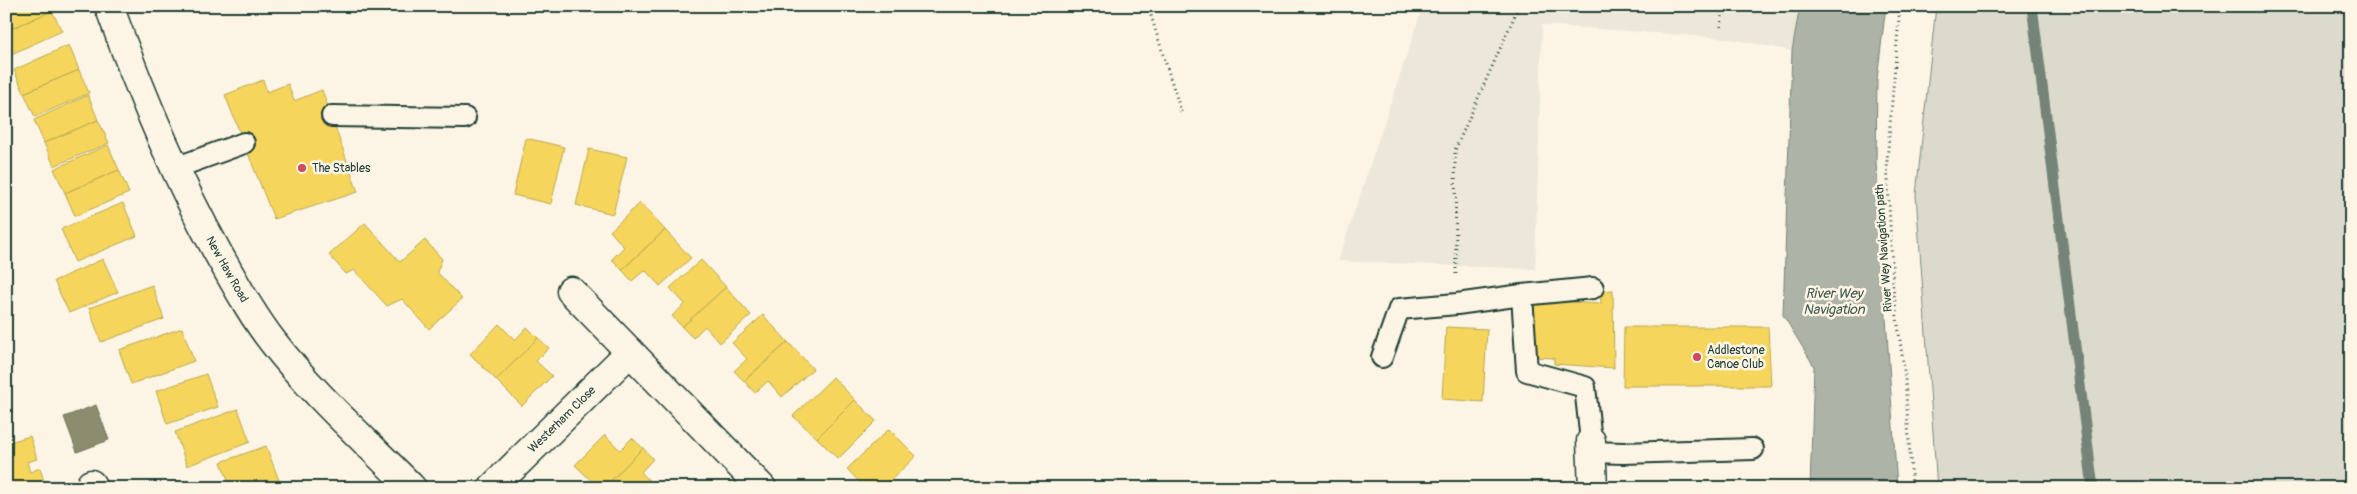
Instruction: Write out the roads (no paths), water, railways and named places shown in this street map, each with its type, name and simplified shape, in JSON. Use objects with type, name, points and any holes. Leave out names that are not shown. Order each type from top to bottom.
[{"type":"main road","name":"New Haw Road","points":[[109,6],[136,80],[194,210],[244,299],[273,342],[307,382],[412,488]]},
{"type":"main road","points":[[571,292],[762,488]]},
{"type":"main road","name":"Westerham Close","points":[[492,488],[630,352]]},
{"type":"main road","points":[[1591,446],[1593,488]]},
{"type":"lane","points":[[332,116],[465,118]]},
{"type":"lane","points":[[175,168],[244,143]]},
{"type":"lane","points":[[1382,357],[1399,310],[1593,288]]},
{"type":"lane","points":[[1522,295],[1527,371],[1585,387],[1591,446],[1623,453],[1753,449]]},
{"type":"water","name":"River Wey Navigation","points":[[1800,6],[1886,6],[1877,79],[1876,163],[1897,488],[1810,488],[1814,366],[1783,315],[1792,51]]},
{"type":"waterway","points":[[2032,6],[2093,488]]},
{"type":"place","name":"The Stables","points":[[302,168]]},
{"type":"place","name":"Addlestone Canoe Club","points":[[1697,357]]}]
